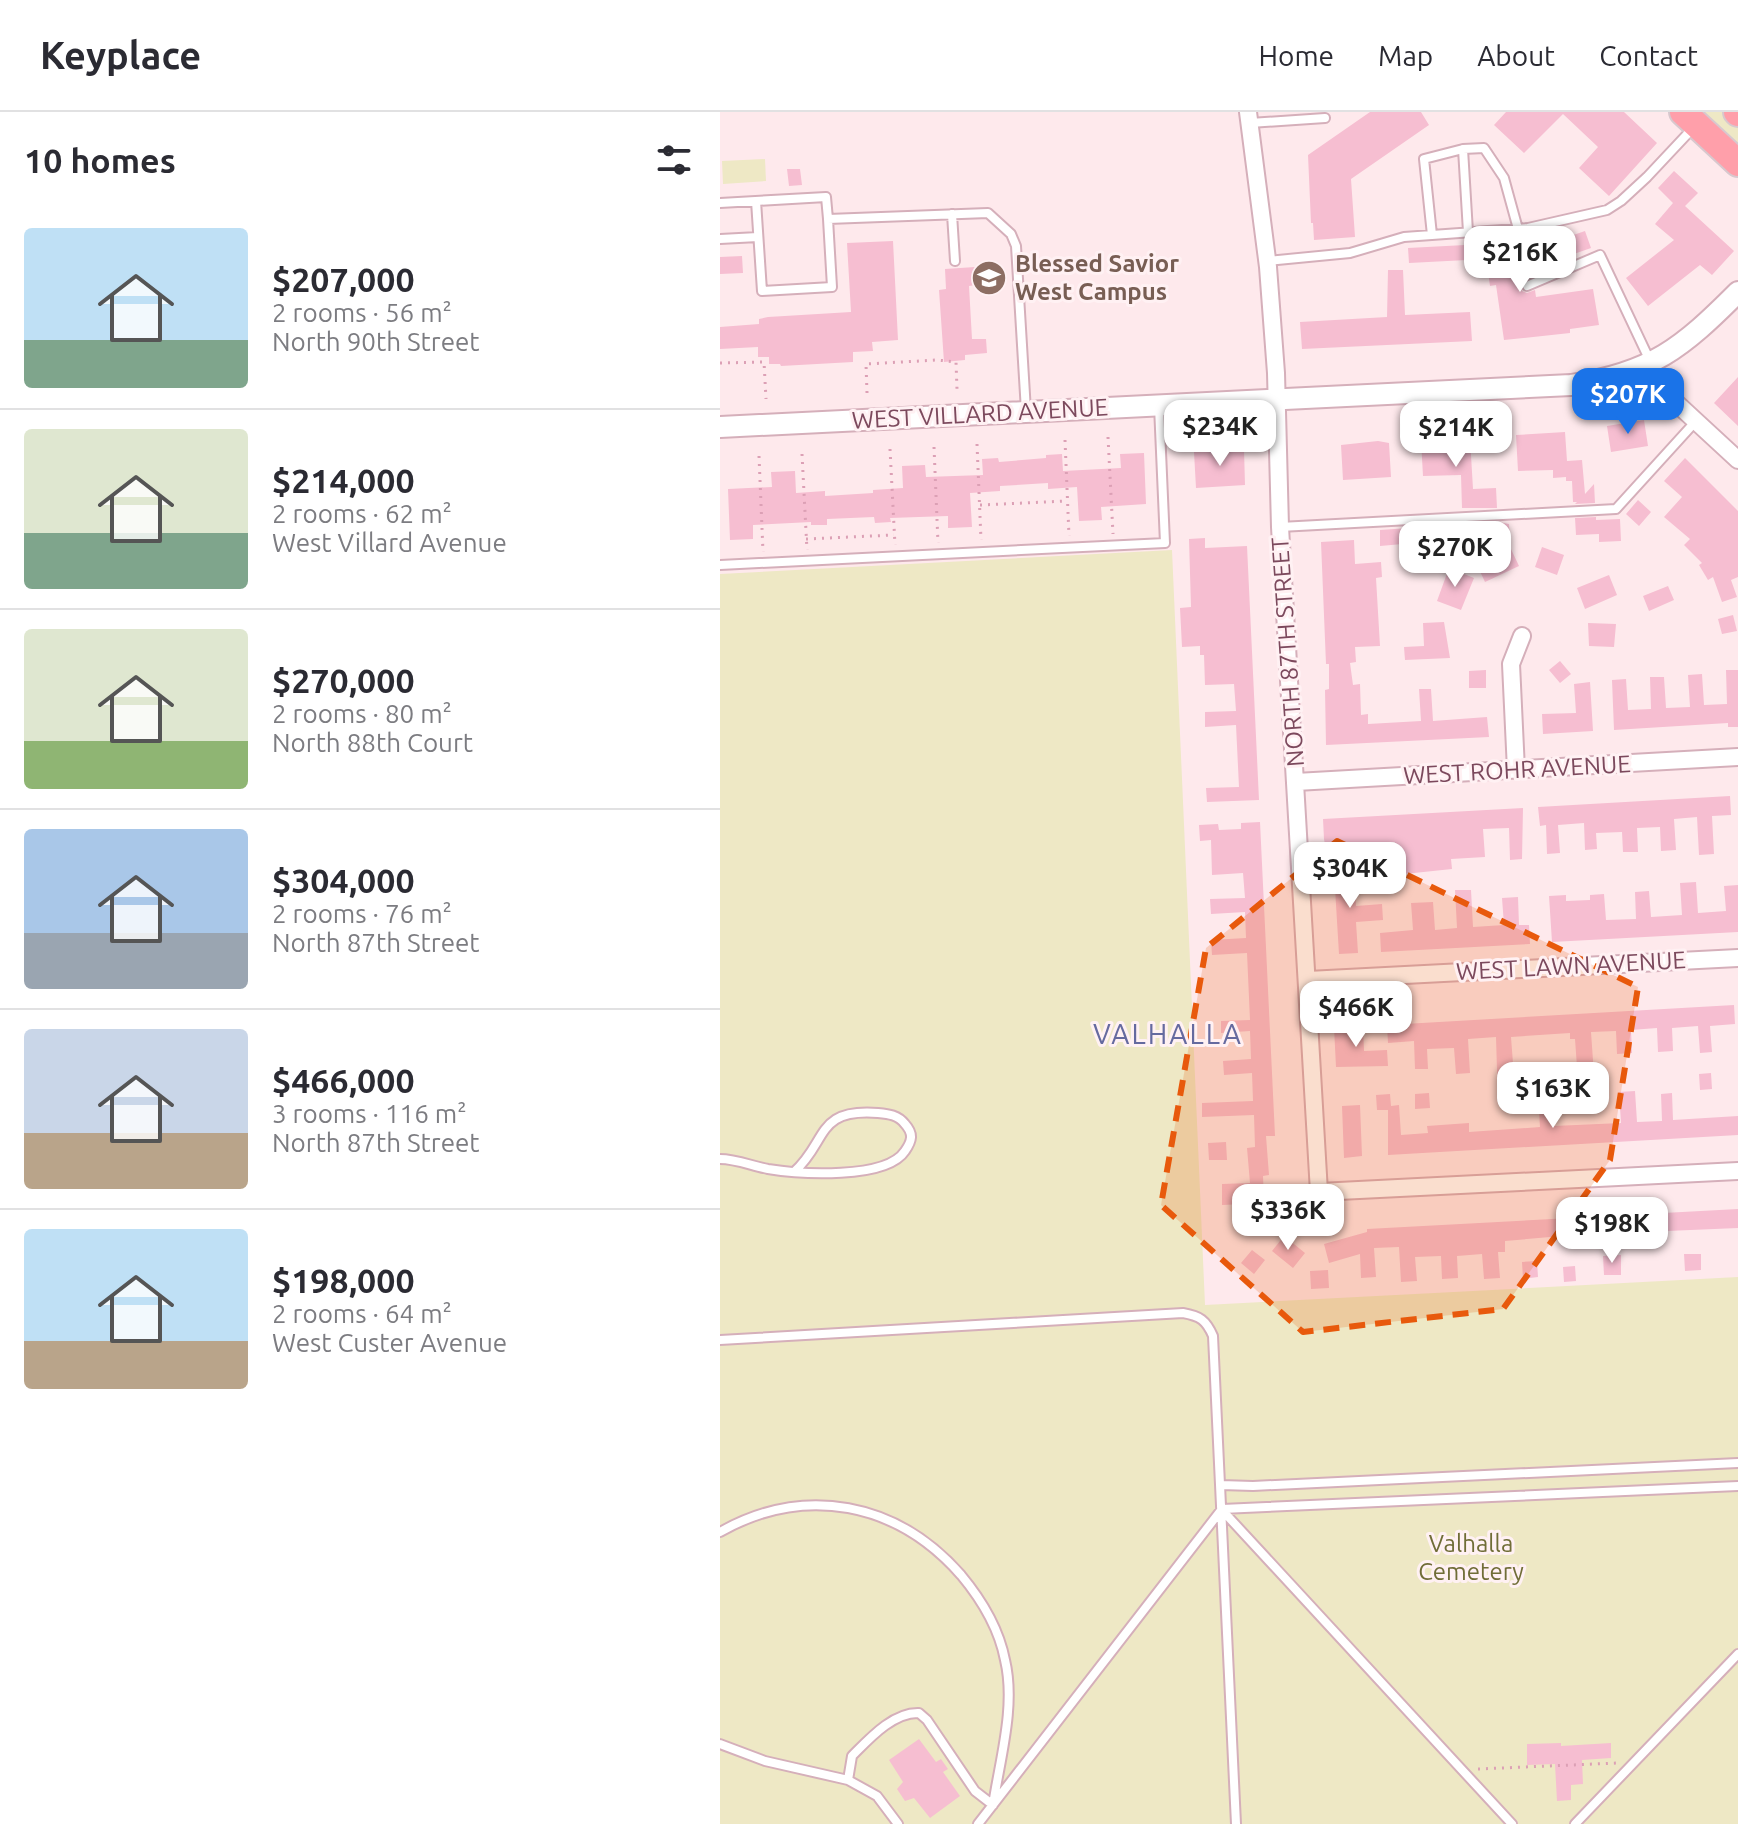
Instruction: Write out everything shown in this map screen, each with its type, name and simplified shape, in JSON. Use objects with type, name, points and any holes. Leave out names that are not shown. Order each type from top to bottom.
[{"type":"main road","points":[[1690,118],[1738,163]]},
{"type":"street","name":"NORTH 87TH STREET","points":[[1248,118],[1267,261],[1277,399],[1280,527],[1319,1192],[1738,1171]]},
{"type":"street","name":"WEST VILLARD AVENUE","points":[[720,427],[1571,385],[1615,377],[1648,365],[1698,331],[1738,292]]},
{"type":"street","points":[[1648,365],[1660,388],[1738,460]]},
{"type":"street","points":[[1516,770],[1511,664],[1522,636]]},
{"type":"street","name":"WEST ROHR AVENUE","points":[[1296,782],[1738,757]]},
{"type":"street","name":"WEST LAWN AVENUE","points":[[1308,980],[1738,958]]},
{"type":"lane","points":[[1248,118],[1325,118]]},
{"type":"lane","points":[[1267,261],[1350,253],[1404,237],[1518,229],[1607,210],[1647,177],[1690,118]]},
{"type":"lane","points":[[1432,235],[1424,159],[1463,149],[1484,148],[1504,178],[1518,229]]},
{"type":"lane","points":[[1463,149],[1468,232]]},
{"type":"lane","points":[[720,203],[826,197],[832,287],[762,291],[756,201]]},
{"type":"lane","points":[[828,219],[988,213],[1011,234],[1016,246],[1026,411]]},
{"type":"lane","points":[[952,214],[955,261]]},
{"type":"lane","points":[[720,239],[758,237]]},
{"type":"lane","points":[[1527,286],[1600,255],[1648,365]]},
{"type":"lane","points":[[720,565],[1165,543],[1159,405]]},
{"type":"lane","points":[[1280,527],[1616,509],[1696,421]]},
{"type":"lane","points":[[720,1159],[794,1172],[835,1173],[873,1169],[902,1156],[911,1141],[911,1130],[902,1119],[890,1114],[873,1112],[841,1116],[823,1129],[804,1163],[794,1172]]},
{"type":"lane","points":[[720,1340],[1183,1313],[1206,1322],[1213,1336],[1236,1824]]},
{"type":"lane","points":[[1221,1485],[1738,1463]]},
{"type":"lane","points":[[978,1824],[1222,1509],[1738,1486]]},
{"type":"lane","points":[[720,1532],[745,1517],[797,1505],[834,1505],[873,1513],[911,1531],[943,1554],[969,1584],[991,1618],[1006,1660],[1009,1702],[993,1805]]},
{"type":"lane","points":[[1222,1509],[1512,1824]]},
{"type":"lane","points":[[1575,1824],[1738,1654]]},
{"type":"lane","points":[[848,1780],[852,1756],[862,1746],[897,1719],[919,1713],[927,1720],[975,1791],[993,1805]]},
{"type":"lane","points":[[720,1744],[765,1761],[848,1780],[877,1796],[898,1824]]},
{"type":"path","points":[[867,393],[866,364],[937,360],[956,362],[957,389]]},
{"type":"path","points":[[720,363],[764,362],[766,399]]},
{"type":"path","points":[[1108,437],[1113,545]]},
{"type":"path","points":[[1065,440],[1069,548]]},
{"type":"path","points":[[977,444],[982,552]]},
{"type":"path","points":[[934,447],[939,554]]},
{"type":"path","points":[[890,449],[895,556]]},
{"type":"path","points":[[802,454],[807,561]]},
{"type":"path","points":[[759,456],[764,563]]},
{"type":"path","points":[[980,505],[1067,501]]},
{"type":"path","points":[[806,539],[894,535]]},
{"type":"path","points":[[1462,1770],[1634,1762]]},
{"type":"highlighted area","points":[[1337,841],[1638,987],[1610,1160],[1503,1309],[1303,1332],[1161,1205],[1206,948]]},
{"type":"green space","points":[[1701,112],[1724,112],[1738,125],[1738,146]]},
{"type":"green space","points":[[765,159],[766,181],[723,184],[722,161]]},
{"type":"green space","name":"Valhalla Cemetery","points":[[1172,550],[1205,1305],[1738,1277],[1738,1824],[720,1824],[720,574]]},
{"type":"building","points":[[1370,112],[1421,112],[1429,125],[1351,179],[1355,237],[1314,240],[1308,155]]},
{"type":"building","points":[[1506,112],[1624,112],[1657,143],[1609,196],[1579,168],[1598,147],[1563,114],[1524,153],[1494,125]]},
{"type":"building","points":[[787,169],[800,169],[802,185],[789,186]]},
{"type":"building","points":[[1674,171],[1698,193],[1685,206],[1734,251],[1712,275],[1700,265],[1648,306],[1626,278],[1674,240],[1655,224],[1673,203],[1658,188]]},
{"type":"building","points":[[1585,231],[1591,248],[1568,256],[1562,239]]},
{"type":"building","points":[[893,241],[898,340],[872,342],[873,351],[853,352],[853,362],[781,366],[769,364],[769,357],[758,357],[758,347],[720,349],[720,327],[759,324],[759,319],[768,317],[851,312],[847,243]]},
{"type":"building","points":[[1503,243],[1504,266],[1530,262],[1533,276],[1521,282],[1522,291],[1535,290],[1536,297],[1593,289],[1599,325],[1570,329],[1570,333],[1504,340],[1496,285],[1490,286],[1486,259],[1409,263],[1408,248]]},
{"type":"building","points":[[742,256],[743,273],[720,274],[720,257]]},
{"type":"building","points":[[975,267],[976,285],[969,286],[972,339],[986,339],[987,353],[965,355],[965,360],[944,362],[939,290],[946,289],[945,269]]},
{"type":"building","points":[[1388,270],[1403,270],[1405,315],[1470,312],[1472,341],[1302,349],[1300,322],[1387,317]]},
{"type":"building","points":[[1738,377],[1738,426],[1714,403]]},
{"type":"building","points":[[1644,420],[1648,446],[1611,452],[1607,426]]},
{"type":"building","points":[[1565,432],[1567,461],[1582,460],[1585,494],[1594,484],[1595,503],[1575,504],[1572,481],[1566,481],[1566,477],[1553,478],[1553,470],[1518,471],[1516,435]]},
{"type":"building","points":[[1456,436],[1470,438],[1473,489],[1496,488],[1497,508],[1462,508],[1461,475],[1423,476],[1421,440]]},
{"type":"building","points":[[1378,441],[1389,443],[1391,477],[1343,480],[1341,445]]},
{"type":"building","points":[[1244,449],[1245,485],[1196,488],[1194,452]]},
{"type":"building","points":[[1144,453],[1146,504],[1101,507],[1102,520],[1079,521],[1077,487],[1048,489],[1048,483],[1000,486],[1000,491],[970,493],[972,527],[948,528],[948,516],[890,518],[891,522],[875,523],[874,517],[827,519],[827,525],[811,525],[811,522],[753,525],[753,539],[730,540],[728,489],[772,487],[771,472],[795,471],[796,493],[825,491],[825,496],[903,488],[902,466],[925,465],[926,477],[983,475],[982,459],[998,458],[999,462],[1062,454],[1063,471],[1121,468],[1120,454]]},
{"type":"building","points":[[1685,458],[1738,511],[1738,577],[1731,580],[1737,597],[1722,602],[1713,577],[1708,580],[1699,565],[1702,563],[1684,545],[1690,539],[1664,517],[1682,497],[1664,481]]},
{"type":"building","points":[[1638,500],[1651,512],[1639,526],[1626,514]]},
{"type":"building","points":[[1596,517],[1596,520],[1620,519],[1621,541],[1599,542],[1599,534],[1576,535],[1575,518]]},
{"type":"building","points":[[1474,524],[1509,524],[1510,539],[1475,541]]},
{"type":"building","points":[[1424,527],[1425,542],[1380,546],[1380,530]]},
{"type":"building","points":[[1205,538],[1205,548],[1247,546],[1259,800],[1207,802],[1206,788],[1239,787],[1236,725],[1205,727],[1205,712],[1236,711],[1234,684],[1205,685],[1204,655],[1200,655],[1200,646],[1182,647],[1180,608],[1191,607],[1189,539]]},
{"type":"building","points":[[1354,540],[1355,564],[1381,562],[1382,577],[1376,578],[1380,646],[1355,647],[1356,662],[1350,663],[1353,685],[1360,684],[1361,715],[1368,714],[1368,724],[1421,721],[1419,689],[1431,689],[1433,721],[1487,717],[1489,737],[1326,745],[1325,690],[1329,689],[1329,664],[1326,664],[1321,542]]},
{"type":"building","points":[[1510,547],[1519,566],[1485,582],[1476,563]]},
{"type":"building","points":[[1542,547],[1564,555],[1557,575],[1535,567]]},
{"type":"building","points":[[1449,568],[1474,578],[1461,610],[1437,601]]},
{"type":"building","points":[[1609,575],[1617,595],[1585,609],[1577,588]]},
{"type":"building","points":[[1668,586],[1674,600],[1649,611],[1643,596]]},
{"type":"building","points":[[1733,615],[1737,631],[1722,634],[1718,619]]},
{"type":"building","points":[[1444,622],[1450,658],[1405,660],[1404,647],[1424,646],[1423,623]]},
{"type":"building","points":[[1588,623],[1616,624],[1614,647],[1589,646]]},
{"type":"building","points":[[1560,661],[1571,674],[1560,683],[1549,670]]},
{"type":"building","points":[[1486,670],[1486,688],[1469,688],[1469,671]]},
{"type":"building","points":[[1726,670],[1738,670],[1738,727],[1728,727],[1728,723],[1614,730],[1612,680],[1626,679],[1628,710],[1651,709],[1650,677],[1664,677],[1666,708],[1690,707],[1688,675],[1702,674],[1704,705],[1727,704]]},
{"type":"building","points":[[1590,682],[1593,731],[1543,734],[1542,714],[1576,713],[1574,684]]},
{"type":"building","points":[[1730,796],[1731,815],[1712,816],[1714,854],[1699,855],[1697,817],[1674,819],[1676,850],[1661,851],[1660,827],[1637,828],[1638,852],[1623,852],[1622,832],[1596,833],[1597,849],[1585,850],[1584,823],[1558,825],[1560,853],[1547,854],[1546,825],[1540,826],[1538,807]]},
{"type":"building","points":[[1523,808],[1522,859],[1510,860],[1509,828],[1483,829],[1485,857],[1451,859],[1452,869],[1414,873],[1397,874],[1395,842],[1325,845],[1323,819]]},
{"type":"building","points":[[1260,822],[1275,1136],[1266,1136],[1269,1175],[1263,1176],[1265,1226],[1246,1227],[1245,1204],[1222,1205],[1222,1184],[1250,1183],[1247,1148],[1255,1147],[1254,1115],[1202,1117],[1202,1103],[1253,1101],[1252,1073],[1224,1075],[1223,1061],[1251,1059],[1250,1031],[1221,1033],[1221,1021],[1250,1020],[1247,953],[1212,955],[1211,940],[1246,938],[1245,912],[1211,914],[1210,899],[1245,898],[1243,873],[1212,875],[1211,840],[1200,841],[1199,825],[1218,824],[1219,830],[1241,829],[1241,823]]},
{"type":"building","points":[[1354,871],[1356,906],[1382,904],[1383,920],[1356,922],[1358,953],[1339,954],[1335,888],[1326,889],[1325,874]]},
{"type":"building","points":[[1696,882],[1698,913],[1726,911],[1724,886],[1738,885],[1738,932],[1552,942],[1549,896],[1566,895],[1566,901],[1590,900],[1590,895],[1604,894],[1606,920],[1636,919],[1635,892],[1649,891],[1651,917],[1682,915],[1680,883]]},
{"type":"building","points":[[1455,890],[1471,890],[1473,927],[1504,925],[1502,898],[1518,897],[1519,925],[1529,925],[1530,944],[1381,952],[1380,933],[1413,930],[1411,903],[1433,902],[1435,930],[1457,928]]},
{"type":"building","points":[[1734,1005],[1735,1024],[1710,1026],[1712,1052],[1700,1053],[1698,1026],[1672,1028],[1673,1051],[1658,1052],[1657,1028],[1631,1030],[1632,1053],[1617,1054],[1616,1031],[1591,1032],[1595,1089],[1591,1089],[1591,1094],[1579,1095],[1575,1039],[1570,1039],[1570,1033],[1511,1037],[1516,1103],[1498,1104],[1496,1037],[1468,1039],[1470,1073],[1456,1074],[1454,1048],[1427,1049],[1428,1069],[1415,1069],[1414,1041],[1388,1043],[1387,1025]]},
{"type":"building","points":[[1363,1025],[1364,1051],[1387,1050],[1388,1066],[1336,1067],[1334,1027]]},
{"type":"building","points":[[1711,1073],[1712,1089],[1700,1090],[1699,1074]]},
{"type":"building","points":[[1635,1091],[1637,1122],[1662,1121],[1661,1094],[1672,1093],[1673,1120],[1738,1116],[1738,1135],[1388,1155],[1388,1110],[1377,1110],[1376,1095],[1390,1094],[1391,1106],[1399,1105],[1401,1135],[1428,1133],[1427,1126],[1469,1123],[1469,1132],[1540,1127],[1538,1095],[1553,1094],[1554,1126],[1621,1123],[1619,1092]]},
{"type":"building","points":[[1429,1093],[1430,1108],[1415,1109],[1415,1094]]},
{"type":"building","points":[[1360,1105],[1362,1156],[1344,1158],[1342,1106]]},
{"type":"building","points":[[1226,1142],[1227,1160],[1209,1160],[1208,1143]]},
{"type":"building","points":[[1738,1209],[1738,1228],[1505,1241],[1505,1252],[1498,1252],[1500,1278],[1484,1279],[1482,1254],[1457,1256],[1458,1278],[1442,1279],[1441,1256],[1415,1257],[1417,1281],[1401,1282],[1399,1247],[1374,1248],[1376,1277],[1361,1278],[1360,1254],[1329,1263],[1324,1244],[1367,1232],[1367,1229]]},
{"type":"building","points":[[1284,1236],[1305,1253],[1293,1268],[1272,1251]]},
{"type":"building","points":[[1252,1250],[1265,1260],[1254,1274],[1241,1263]]},
{"type":"building","points":[[1684,1254],[1701,1254],[1701,1270],[1685,1271]]},
{"type":"building","points":[[1621,1255],[1621,1275],[1604,1275],[1603,1256]]},
{"type":"building","points":[[1537,1261],[1538,1277],[1523,1279],[1522,1262]]},
{"type":"building","points":[[1575,1266],[1576,1281],[1564,1282],[1563,1267]]},
{"type":"building","points":[[1328,1270],[1329,1288],[1311,1289],[1310,1271]]},
{"type":"building","points":[[919,1739],[936,1762],[941,1759],[948,1769],[943,1772],[960,1796],[930,1818],[914,1798],[905,1801],[897,1789],[903,1782],[889,1760]]},
{"type":"building","points":[[1561,1743],[1561,1746],[1611,1743],[1611,1758],[1582,1760],[1583,1784],[1571,1785],[1571,1800],[1557,1801],[1555,1764],[1527,1765],[1527,1744]]},
{"type":"place","name":"Blessed Savior West Campus","points":[[989,278]]},
{"type":"district","name":"VALHALLA","points":[[1168,1034]]}]
